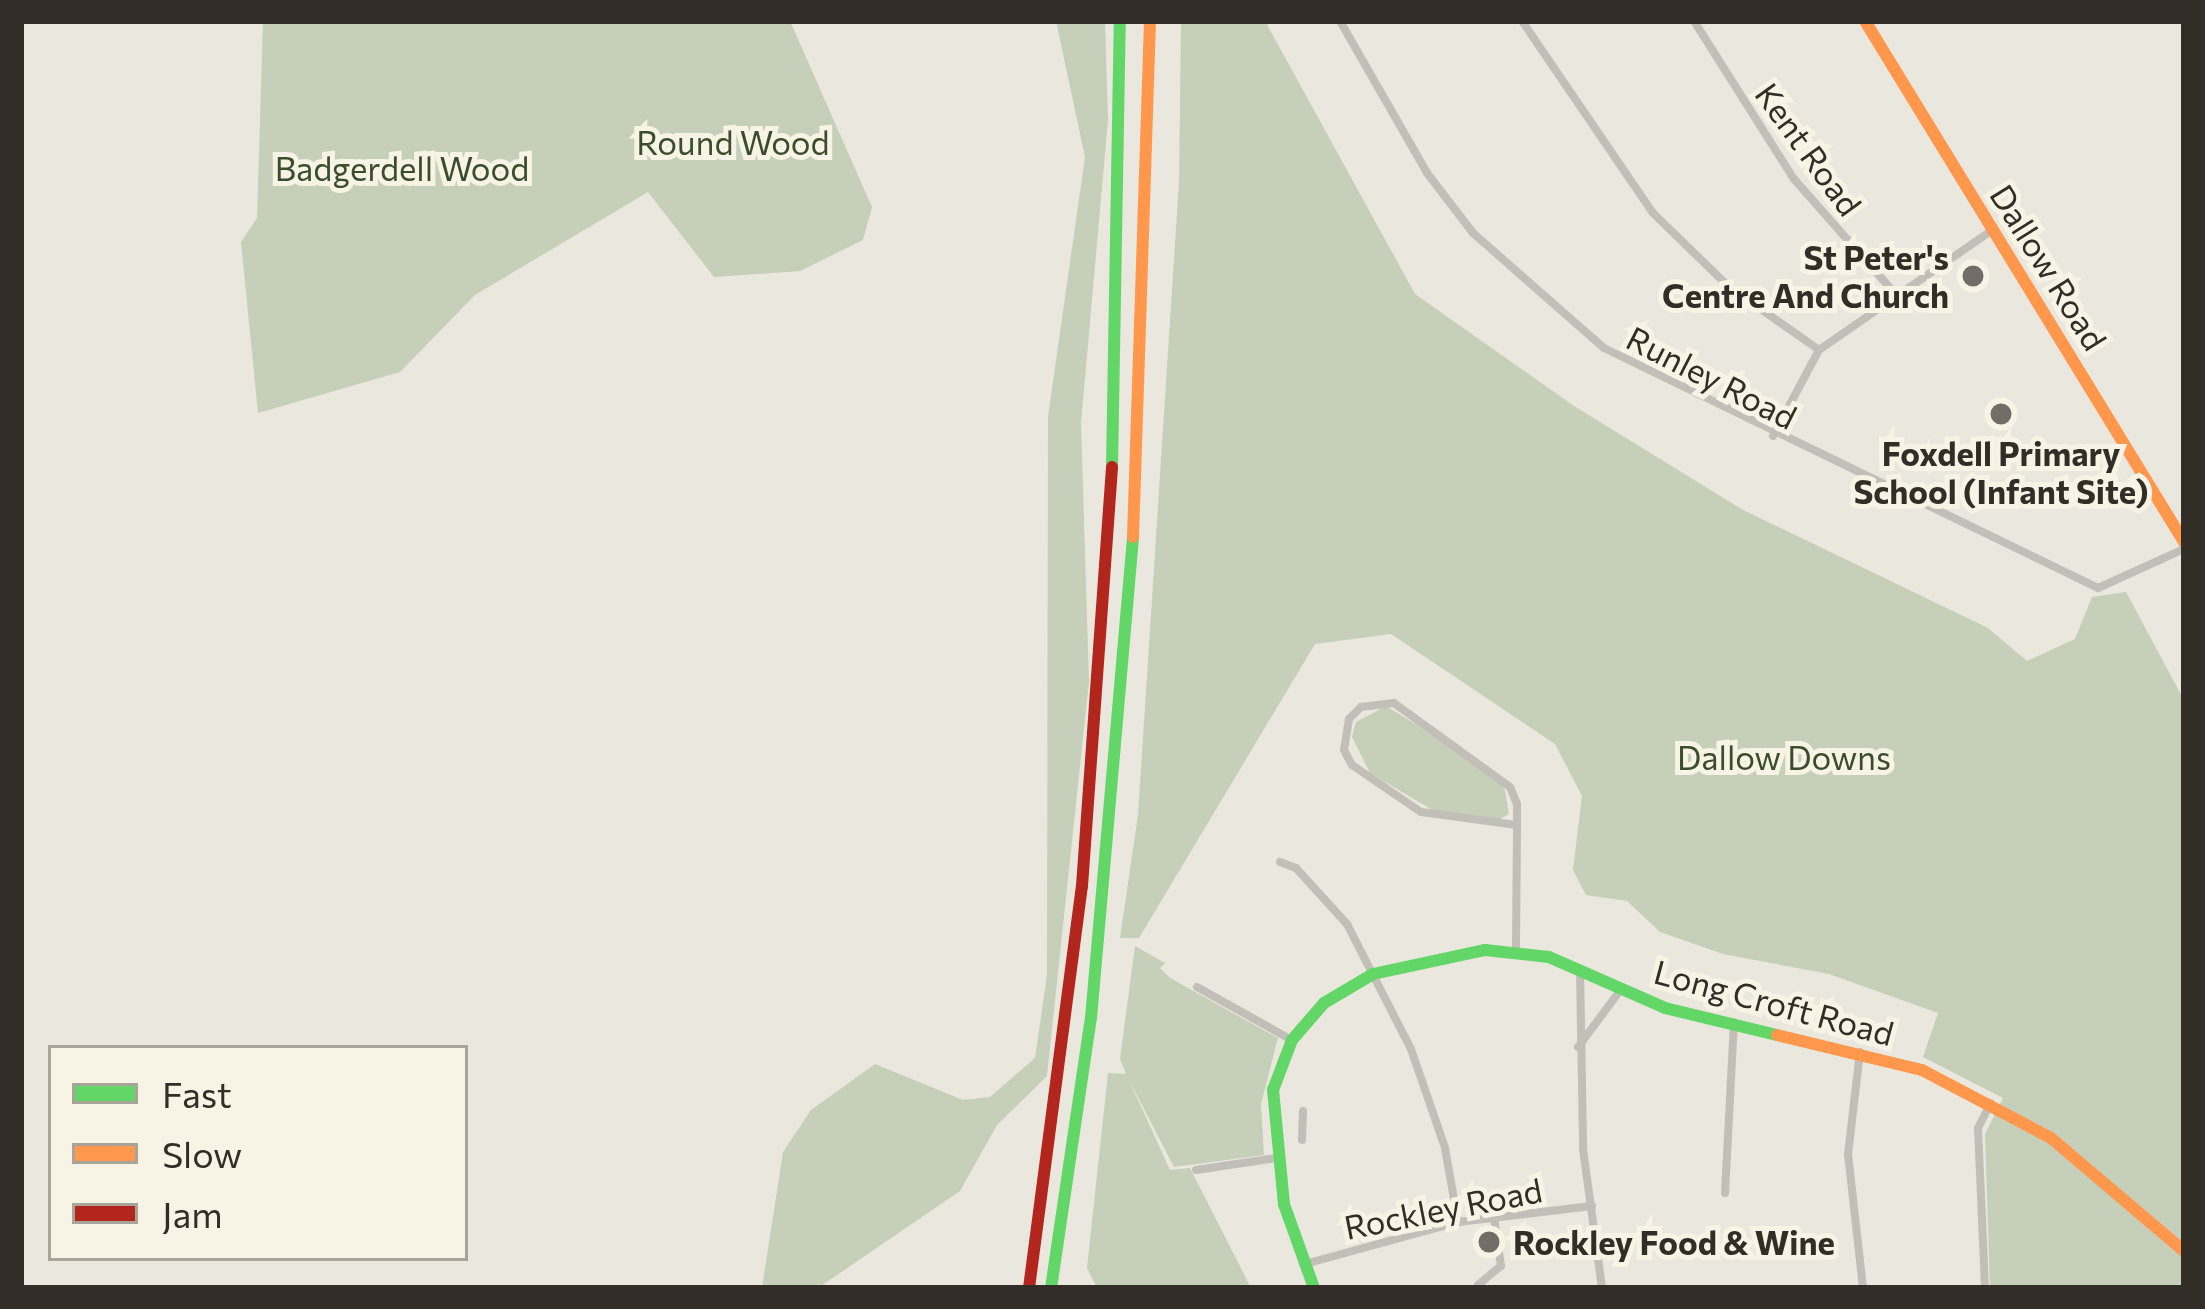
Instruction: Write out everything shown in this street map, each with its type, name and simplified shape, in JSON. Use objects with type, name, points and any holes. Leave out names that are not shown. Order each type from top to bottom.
[{"type":"main road","points":[[1029,1288],[1082,886],[1110,574],[1120,21]]},
{"type":"main road","points":[[1051,1288],[1091,1018],[1122,703],[1142,393],[1150,21]]},
{"type":"main road","name":"Dallow Road","points":[[1865,21],[2184,546]]},
{"type":"main road","name":"Long Croft Road","points":[[1292,1040],[1324,1003],[1373,974],[1425,957],[1516,951],[1580,969],[1665,1008],[1860,1051],[1992,1102],[2114,1185],[2184,1251]]},
{"type":"main road","points":[[1292,1040],[1273,1090],[1272,1125],[1276,1158],[1314,1288]]},
{"type":"street","name":"Runley Road","points":[[1340,21],[1427,172],[1528,290],[1604,348],[1773,436],[2098,588],[2120,584],[2184,546]]},
{"type":"street","points":[[1522,21],[1653,213],[1728,286],[1819,350]]},
{"type":"street","name":"Kent Road","points":[[1694,21],[1794,179],[1897,296]]},
{"type":"street","points":[[1773,436],[1819,350],[1994,229]]},
{"type":"street","points":[[1516,951],[1517,825],[1517,804],[1498,772],[1394,703],[1361,707],[1349,719],[1344,750],[1352,765],[1421,812],[1517,825]]},
{"type":"street","points":[[1280,862],[1296,868],[1347,924],[1373,974],[1431,1097],[1458,1222]]},
{"type":"street","points":[[1580,969],[1577,1049],[1602,1288]]},
{"type":"street","points":[[1197,987],[1292,1040]]},
{"type":"street","points":[[1577,1049],[1622,988]]},
{"type":"street","points":[[1725,1192],[1734,1022]]},
{"type":"street","points":[[1860,1051],[1847,1154],[1863,1288]]},
{"type":"street","points":[[1984,1288],[1978,1128],[1992,1102]]},
{"type":"street","points":[[1302,1140],[1303,1111]]},
{"type":"street","points":[[1272,1125],[1301,1125]]},
{"type":"street","points":[[1196,1170],[1276,1158]]},
{"type":"street","name":"Rockley Road","points":[[1304,1264],[1458,1222],[1592,1206]]},
{"type":"street","points":[[1478,1285],[1501,1266],[1494,1216]]},
{"type":"green space","name":"Badgerdell Wood","points":[[263,21],[790,21],[872,207],[863,240],[800,271],[714,277],[648,192],[475,295],[400,372],[258,413],[241,242],[257,218]]},
{"type":"green space","points":[[1056,21],[1105,21],[1108,120],[1081,423],[1089,682],[1047,1076],[997,1125],[960,1191],[818,1288],[762,1288],[783,1152],[811,1110],[875,1064],[963,1100],[990,1097],[1035,1058],[1047,975],[1048,417],[1085,157]]},
{"type":"green space","name":"Dallow Downs","points":[[1181,21],[1265,21],[1415,294],[1574,406],[1743,510],[1988,628],[2027,661],[2075,639],[2092,597],[2126,592],[2184,700],[2184,1288],[1990,1288],[1985,1134],[2003,1098],[1923,1057],[1938,1013],[1829,974],[1723,954],[1660,932],[1627,901],[1586,895],[1573,870],[1582,796],[1555,744],[1391,634],[1315,644],[1139,938],[1120,938],[1138,815],[1179,182]]},
{"type":"green space","points":[[1386,706],[1487,768],[1504,786],[1509,814],[1496,821],[1434,811],[1370,773],[1352,737],[1356,722]]},
{"type":"green space","points":[[1135,946],[1165,963],[1160,968],[1170,978],[1278,1038],[1261,1104],[1264,1155],[1174,1167],[1128,1078],[1170,1170],[1190,1168],[1251,1288],[1097,1288],[1087,1268],[1108,1073],[1126,1074],[1120,1059]]},
{"type":"traffic: fast","points":[[1112,467],[1120,21]]},
{"type":"traffic: fast","points":[[1051,1288],[1091,1018],[1133,537]]},
{"type":"traffic: fast","points":[[1314,1288],[1284,1204],[1273,1090],[1292,1040],[1324,1003],[1373,974],[1485,950],[1549,957],[1665,1008],[1777,1035]]},
{"type":"traffic: slow","points":[[1133,537],[1150,21]]},
{"type":"traffic: slow","points":[[1865,21],[2184,542]]},
{"type":"traffic: slow","points":[[1777,1035],[1922,1070],[2051,1138],[2184,1251]]},
{"type":"traffic: jam","points":[[1029,1288],[1082,886],[1112,467]]},
{"type":"place","name":"St Peter's Centre And Church","points":[[1973,276]]},
{"type":"place","name":"Foxdell Primary School (Infant Site)","points":[[2001,414]]},
{"type":"place","name":"Rockley Food & Wine","points":[[1489,1242]]},
{"type":"park label","name":"Round Wood","points":[[733,142]]}]
